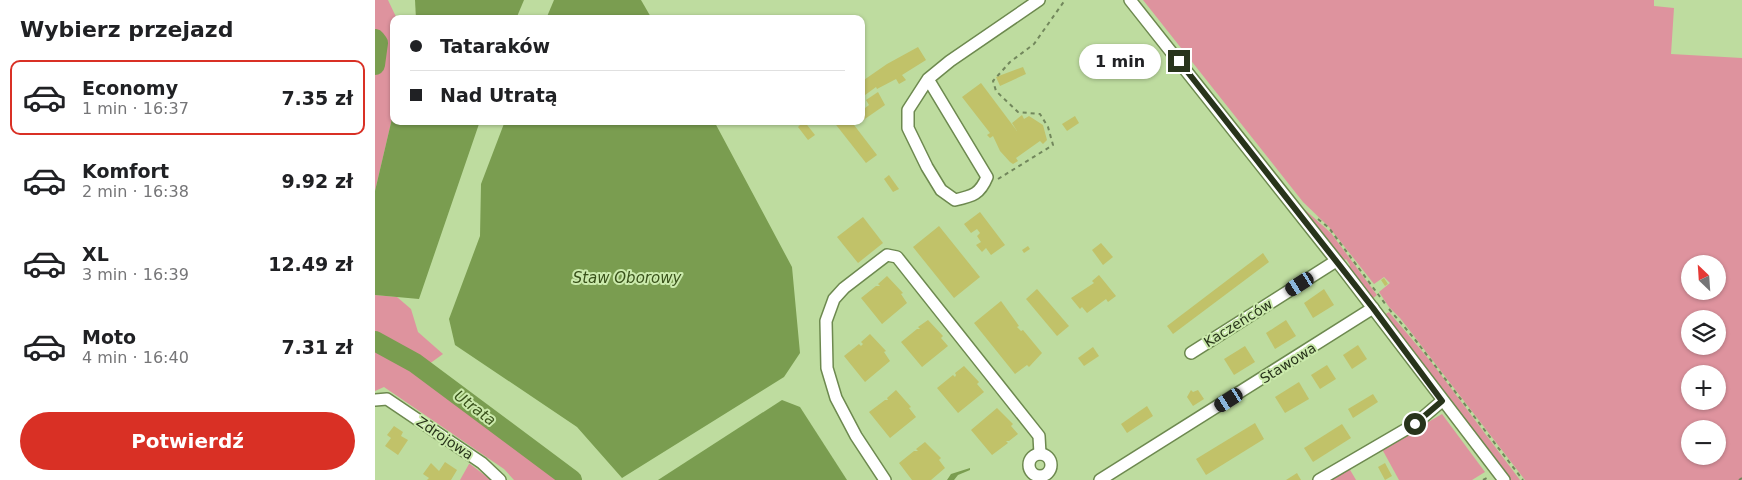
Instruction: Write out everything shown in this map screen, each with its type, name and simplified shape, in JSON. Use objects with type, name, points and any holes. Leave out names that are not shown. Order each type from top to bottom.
[{"type":"street","points":[[928,79],[987,176],[982,189],[969,197],[955,200],[941,190],[927,168],[908,128],[908,110],[928,79],[950,61],[1039,0]]},
{"type":"street","points":[[1130,0],[1337,261],[1504,480]]},
{"type":"street","points":[[885,480],[856,436],[836,398],[827,368],[826,321],[834,299],[844,288],[887,255],[897,257],[1039,436],[1040,454]]},
{"type":"street","name":"Kaczeńców","points":[[1191,353],[1337,261]]},
{"type":"street","name":"Stawowa","points":[[1100,480],[1373,308]]},
{"type":"street","name":"Zdrojowa","points":[[375,400],[387,399],[482,462],[500,480]]},
{"type":"street","points":[[1319,480],[1415,424],[1442,401]]},
{"type":"street","points":[[1040,454],[1046,456],[1050,461],[1051,467],[1046,478],[1029,477],[1030,460],[1040,454]]},
{"type":"path","points":[[998,179],[1053,145],[1048,127],[1040,114],[1018,112],[996,91],[993,81],[1009,62],[1034,44],[1065,0]]},
{"type":"shaded area","points":[[375,0],[388,0],[395,15],[390,15],[390,125],[375,191]]},
{"type":"shaded area","points":[[1143,0],[1654,0],[1654,6],[1674,8],[1671,54],[1742,58],[1742,480],[1525,480],[1400,318],[1389,307],[1379,292],[1390,283],[1384,277],[1374,284],[1329,227],[1303,202]]},
{"type":"shaded area","points":[[1141,4],[1303,208],[1331,233],[1377,295],[1372,299],[1349,267],[1350,265],[1346,259],[1343,261],[1141,7]]},
{"type":"shaded area","points":[[375,295],[397,297],[411,309],[418,332],[443,354],[418,372],[443,392],[459,399],[476,415],[502,431],[561,480],[514,480],[504,469],[384,387],[375,391]]},
{"type":"shaded area","points":[[1389,312],[1432,363],[1520,480],[1511,480],[1384,315]]},
{"type":"shaded area","points":[[1442,414],[1485,472],[1472,480],[1399,480],[1382,449]]},
{"type":"shaded area","points":[[470,464],[491,480],[460,480]]},
{"type":"shaded area","points":[[1349,468],[1356,480],[1328,480]]},
{"type":"water","points":[[415,0],[524,0],[518,15],[416,15]]},
{"type":"water","points":[[554,0],[641,0],[650,15],[548,15]]},
{"type":"water","points":[[390,125],[479,125],[419,299],[375,295],[375,191]]},
{"type":"water","name":"Staw Oborowy","points":[[503,125],[716,125],[792,267],[800,353],[784,377],[622,478],[577,427],[455,345],[449,319],[480,236],[481,184]]},
{"type":"water","points":[[782,400],[800,407],[847,480],[658,480]]},
{"type":"water","points":[[970,468],[970,470],[958,475],[954,480],[947,480],[951,474]]},
{"type":"building","points":[[918,47],[926,60],[902,75],[906,80],[899,84],[896,79],[877,89],[876,87],[865,95],[865,79],[887,64]]},
{"type":"building","points":[[1023,67],[1026,74],[1000,86],[996,77]]},
{"type":"building","points":[[981,83],[1017,131],[1012,123],[1022,115],[1024,119],[1029,116],[1043,125],[1047,140],[1043,144],[1040,141],[1016,158],[1018,161],[1013,164],[1010,162],[1000,151],[993,136],[990,138],[987,135],[990,133],[962,97]]},
{"type":"building","points":[[878,92],[885,105],[865,119],[865,108],[869,105],[866,100]]},
{"type":"building","points":[[1075,116],[1079,123],[1067,131],[1062,124]]},
{"type":"building","points":[[800,125],[807,125],[815,135],[808,140],[798,127]]},
{"type":"building","points":[[836,125],[854,125],[877,155],[866,163]]},
{"type":"building","points":[[889,175],[899,189],[893,192],[884,179]]},
{"type":"building","points":[[980,212],[1005,245],[991,255],[986,248],[982,252],[976,245],[981,242],[977,236],[980,233],[977,229],[971,233],[964,224]]},
{"type":"building","points":[[863,217],[883,243],[858,263],[837,237]]},
{"type":"building","points":[[939,226],[980,277],[954,298],[913,247]]},
{"type":"building","points":[[1101,243],[1113,257],[1103,265],[1092,250]]},
{"type":"building","points":[[1028,246],[1030,249],[1024,253],[1022,250]]},
{"type":"building","points":[[1263,253],[1269,262],[1173,334],[1167,326]]},
{"type":"building","points":[[1099,275],[1116,296],[1108,302],[1106,299],[1087,313],[1082,307],[1080,309],[1071,298],[1094,283],[1092,281]]},
{"type":"building","points":[[887,276],[903,293],[901,294],[907,303],[882,324],[861,298],[876,286],[880,286],[878,284]]},
{"type":"building","points":[[1384,278],[1388,284],[1385,286],[1381,280]]},
{"type":"building","points":[[1037,289],[1069,326],[1057,336],[1026,299]]},
{"type":"building","points":[[1324,289],[1334,305],[1313,318],[1304,303]]},
{"type":"building","points":[[1001,301],[1019,326],[1017,327],[1021,331],[1023,330],[1042,353],[1029,367],[1027,365],[1015,374],[974,323]]},
{"type":"building","points":[[928,320],[943,336],[941,338],[948,346],[922,367],[901,342],[917,329],[920,329],[918,327]]},
{"type":"building","points":[[1286,320],[1296,336],[1275,349],[1266,333]]},
{"type":"building","points":[[870,334],[886,351],[884,352],[890,361],[865,382],[844,356],[859,344],[861,346],[863,344],[861,342]]},
{"type":"building","points":[[1358,345],[1367,359],[1352,369],[1343,355]]},
{"type":"building","points":[[1245,346],[1255,362],[1234,375],[1224,359]]},
{"type":"building","points":[[1093,347],[1099,356],[1084,366],[1078,358]]},
{"type":"building","points":[[1327,365],[1336,379],[1320,389],[1311,375]]},
{"type":"building","points":[[964,366],[979,382],[977,384],[984,392],[958,413],[937,388],[953,375],[955,377],[955,373]]},
{"type":"building","points":[[1299,382],[1309,399],[1285,413],[1275,397]]},
{"type":"building","points":[[896,390],[911,407],[909,408],[916,417],[890,438],[869,412],[885,400],[888,400],[887,398]]},
{"type":"building","points":[[1191,390],[1193,392],[1198,390],[1204,399],[1193,406],[1187,397]]},
{"type":"building","points":[[1373,394],[1378,402],[1353,418],[1348,409]]},
{"type":"building","points":[[1147,406],[1153,416],[1127,433],[1121,424]]},
{"type":"building","points":[[997,408],[1013,424],[1011,426],[1018,434],[1009,441],[1006,441],[1008,443],[992,455],[971,430]]},
{"type":"building","points":[[1255,423],[1264,439],[1206,475],[1196,459]]},
{"type":"building","points":[[1342,424],[1351,438],[1313,462],[1304,448]]},
{"type":"building","points":[[394,426],[403,432],[401,436],[408,440],[398,455],[385,446],[391,438],[387,435]]},
{"type":"building","points":[[925,442],[941,458],[939,460],[945,468],[931,480],[912,480],[899,463],[914,451],[918,451],[916,449]]},
{"type":"building","points":[[445,462],[457,470],[451,480],[427,480],[429,478],[423,474],[431,463],[439,471]]},
{"type":"building","points":[[1385,463],[1392,476],[1385,480],[1378,467]]},
{"type":"building","points":[[1297,473],[1301,480],[1286,480]]},
{"type":"waterway","name":"Utrata","points":[[375,39],[378,43],[375,65]]},
{"type":"waterway","name":"Utrata","points":[[375,341],[415,363],[572,480]]},
{"type":"route","points":[[1179,61],[1337,261],[1442,401],[1415,424]]}]
